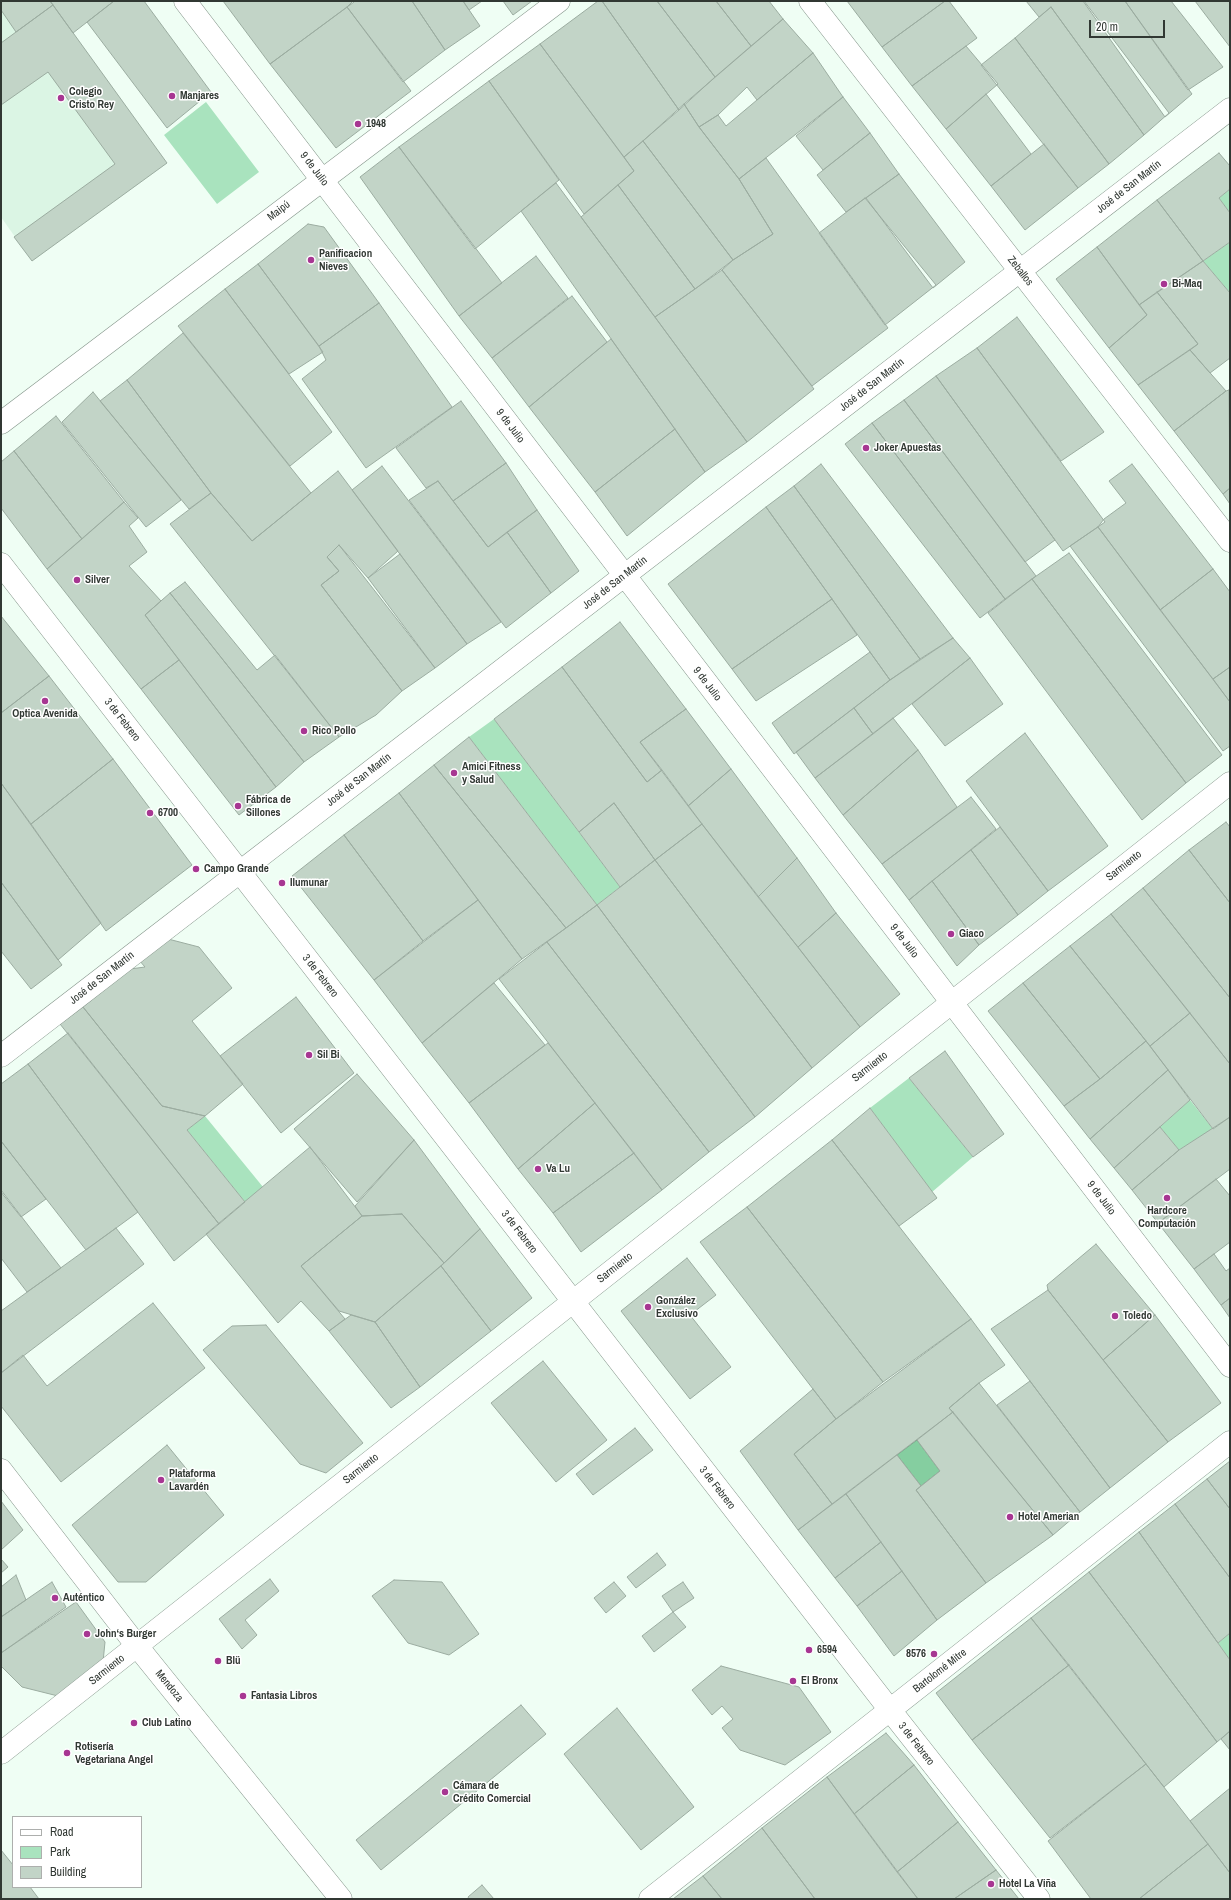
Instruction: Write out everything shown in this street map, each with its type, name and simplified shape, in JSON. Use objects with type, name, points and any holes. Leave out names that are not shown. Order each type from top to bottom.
[{"type":"street","name":"9 de Julio","points":[[185,1],[1230,1366]]},
{"type":"street","name":"Maipú","points":[[1,423],[321,179],[559,1]]},
{"type":"street","name":"Zeballos","points":[[810,1],[1230,541]]},
{"type":"street","name":"José de San Martín","points":[[1,1056],[1230,110]]},
{"type":"street","name":"3 de Febrero","points":[[1,564],[890,1710],[1039,1899]]},
{"type":"street","name":"Sarmiento","points":[[1,1753],[1230,783]]},
{"type":"street","name":"Bartolomé Mitre","points":[[650,1899],[1230,1442]]},
{"type":"street","name":"Mendoza","points":[[1,1470],[137,1646],[341,1899]]},
{"type":"shaded area","name":"Colegio Cristo Rey","points":[[1,1],[50,1],[167,163],[32,261],[1,217]]},
{"type":"shaded area","points":[[917,1440],[940,1471],[921,1486],[897,1455]]},
{"type":"green space","points":[[206,102],[259,172],[217,204],[164,135]]},
{"type":"green space","points":[[1230,189],[1230,213],[1219,198]]},
{"type":"green space","points":[[1230,242],[1230,293],[1203,261]]},
{"type":"green space","points":[[494,719],[620,887],[597,905],[469,737]]},
{"type":"green space","points":[[909,1078],[973,1157],[932,1192],[870,1108]]},
{"type":"green space","points":[[1190,1100],[1213,1129],[1179,1150],[1160,1127]]},
{"type":"green space","points":[[205,1116],[263,1187],[245,1202],[187,1130]]},
{"type":"green space","points":[[1230,1633],[1230,1660],[1218,1643]]},
{"type":"building","points":[[1,1],[50,1],[53,5],[16,32],[1,10]]},
{"type":"building","points":[[50,1],[114,1],[73,33]]},
{"type":"building","points":[[114,1],[144,1],[211,92],[167,128],[87,22]]},
{"type":"building","points":[[223,1],[353,1],[354,2],[270,64]]},
{"type":"building","points":[[353,1],[412,1],[445,50],[403,82],[347,7]]},
{"type":"building","points":[[412,1],[463,1],[480,26],[445,50]]},
{"type":"building","points":[[463,1],[482,1],[469,10]]},
{"type":"building","points":[[503,1],[532,1],[513,15]]},
{"type":"building","points":[[598,1],[602,1],[679,110],[624,157],[540,44]]},
{"type":"building","points":[[602,1],[657,1],[715,77],[679,110]]},
{"type":"building","points":[[657,1],[716,1],[751,46],[715,77]]},
{"type":"building","points":[[716,1],[769,1],[783,19],[751,46]]},
{"type":"building","points":[[847,1],[945,1],[882,47]]},
{"type":"building","points":[[945,1],[949,1],[977,38],[912,86],[882,47]]},
{"type":"building","points":[[1026,1],[1084,1],[1169,113],[1144,135],[1051,7],[1039,17]]},
{"type":"building","points":[[1083,1],[1125,1],[1192,94],[1165,117]]},
{"type":"building","points":[[1125,1],[1171,1],[1223,67],[1188,90]]},
{"type":"building","points":[[1195,1],[1230,1],[1230,47]]},
{"type":"building","points":[[53,5],[167,163],[32,261],[14,237],[115,164],[48,72],[1,105],[1,43]]},
{"type":"building","points":[[347,7],[411,91],[336,148],[270,64]]},
{"type":"building","points":[[1051,7],[1144,135],[1109,164],[1015,38]]},
{"type":"building","points":[[783,19],[813,53],[757,100],[747,87],[718,115],[699,127],[684,104]]},
{"type":"building","points":[[1015,38],[1109,164],[1078,188],[981,65]]},
{"type":"building","points":[[540,44],[634,171],[584,214],[489,81]]},
{"type":"building","points":[[966,46],[998,84],[946,129],[912,86]]},
{"type":"building","points":[[813,53],[843,97],[739,179],[699,127],[718,115],[726,126]]},
{"type":"building","points":[[489,81],[559,180],[475,249],[399,147]]},
{"type":"building","points":[[986,94],[1031,154],[991,186],[946,129]]},
{"type":"building","points":[[843,97],[870,133],[823,170],[796,136]]},
{"type":"building","points":[[684,104],[699,127],[739,179],[773,234],[733,260],[643,141]]},
{"type":"building","points":[[870,133],[899,174],[846,212],[817,175]]},
{"type":"building","points":[[643,141],[733,260],[695,289],[618,185],[634,171],[624,157]]},
{"type":"building","points":[[1044,144],[1078,188],[1025,230],[991,186]]},
{"type":"building","points":[[399,147],[502,283],[459,316],[360,177]]},
{"type":"building","points":[[1219,153],[1230,166],[1230,189],[1219,198],[1230,213],[1230,242],[1203,261],[1157,200]]},
{"type":"building","points":[[766,158],[888,328],[812,386],[722,270],[733,260],[773,234],[739,179]]},
{"type":"building","points":[[899,174],[965,262],[933,288],[866,198]]},
{"type":"building","points":[[556,183],[747,442],[705,472],[521,211]]},
{"type":"building","points":[[618,185],[695,289],[655,317],[581,217]]},
{"type":"building","points":[[865,198],[936,285],[885,325],[819,233]]},
{"type":"building","points":[[1157,200],[1203,261],[1139,305],[1097,247]]},
{"type":"building","points":[[308,224],[324,227],[379,303],[319,346],[258,264]]},
{"type":"building","points":[[1097,247],[1147,315],[1109,348],[1056,279]]},
{"type":"building","points":[[536,256],[568,298],[492,358],[459,316]]},
{"type":"building","points":[[1203,261],[1230,293],[1230,358],[1210,373],[1190,350],[1198,344],[1157,292]]},
{"type":"building","points":[[258,264],[323,352],[289,374],[225,289]]},
{"type":"building","points":[[722,270],[814,389],[747,442],[655,317]]},
{"type":"building","points":[[225,289],[332,432],[290,466],[178,326]]},
{"type":"building","points":[[1157,292],[1198,344],[1138,385],[1109,348],[1147,315],[1139,305]]},
{"type":"building","points":[[572,296],[607,342],[529,407],[492,358]]},
{"type":"building","points":[[379,303],[452,407],[366,468],[302,379],[326,360],[319,346]]},
{"type":"building","points":[[1017,317],[1104,432],[1061,461],[977,348]]},
{"type":"building","points":[[183,333],[311,493],[252,541],[211,493],[127,380]]},
{"type":"building","points":[[611,339],[675,429],[595,492],[529,407]]},
{"type":"building","points":[[977,348],[1105,522],[1063,551],[936,376]]},
{"type":"building","points":[[1190,350],[1226,391],[1174,431],[1138,385]]},
{"type":"building","points":[[936,376],[1055,540],[1025,562],[904,400]]},
{"type":"building","points":[[127,380],[211,493],[189,509],[100,401]]},
{"type":"building","points":[[1229,390],[1230,488],[1223,494],[1174,431]]},
{"type":"building","points":[[93,392],[181,500],[146,527],[62,422]]},
{"type":"building","points":[[904,400],[1036,576],[1005,599],[872,423]]},
{"type":"building","points":[[461,401],[506,463],[453,501],[438,481],[426,488],[396,448]]},
{"type":"building","points":[[56,416],[124,502],[82,539],[14,451]]},
{"type":"building","points":[[872,423],[1005,599],[980,618],[845,444]]},
{"type":"building","points":[[675,429],[705,472],[627,536],[595,492]]},
{"type":"building","points":[[14,451],[82,539],[47,569],[1,508],[1,462]]},
{"type":"building","points":[[506,463],[537,510],[488,547],[453,501]]},
{"type":"building","points":[[821,464],[953,638],[920,659],[794,486]]},
{"type":"building","points":[[1132,464],[1213,569],[1160,610],[1098,527],[1104,519],[1126,503],[1109,481]]},
{"type":"building","points":[[382,466],[501,622],[467,644],[352,490]]},
{"type":"building","points":[[338,471],[398,551],[368,578],[339,545],[327,557],[339,571],[321,585],[402,691],[376,715],[339,737],[170,524],[211,493],[252,541]]},
{"type":"building","points":[[438,481],[488,547],[507,532],[551,593],[506,628],[409,500]]},
{"type":"building","points":[[794,486],[920,659],[890,680],[766,507]]},
{"type":"building","points":[[1230,488],[1230,504],[1223,494]]},
{"type":"building","points":[[124,502],[138,518],[129,526],[147,552],[129,566],[161,601],[145,615],[179,660],[141,689],[47,569]]},
{"type":"building","points":[[766,507],[832,599],[732,669],[668,584]]},
{"type":"building","points":[[537,510],[579,571],[551,593],[507,532]]},
{"type":"building","points":[[1098,527],[1230,702],[1230,746],[1223,751],[1070,546]]},
{"type":"building","points":[[339,545],[435,668],[402,691],[321,585],[339,571],[327,557]]},
{"type":"building","points":[[1069,553],[1222,755],[1186,783],[1032,579]]},
{"type":"building","points":[[400,554],[467,644],[435,668],[368,578]]},
{"type":"building","points":[[1213,569],[1230,592],[1230,667],[1213,679],[1160,610]]},
{"type":"building","points":[[1032,579],[1186,783],[1142,820],[988,613]]},
{"type":"building","points":[[185,582],[257,670],[275,655],[339,737],[304,762],[170,593]]},
{"type":"building","points":[[170,593],[304,762],[276,787],[145,615]]},
{"type":"building","points":[[832,599],[857,635],[756,701],[732,669]]},
{"type":"building","points":[[1,616],[49,676],[1,713]]},
{"type":"building","points":[[620,622],[686,709],[640,742],[662,770],[647,782],[562,667]]},
{"type":"building","points":[[953,638],[970,658],[873,734],[854,708],[890,680]]},
{"type":"building","points":[[870,652],[890,680],[794,754],[772,723]]},
{"type":"building","points":[[970,658],[1003,704],[945,746],[912,704]]},
{"type":"building","points":[[179,660],[276,787],[239,815],[141,689]]},
{"type":"building","points":[[562,667],[647,782],[662,770],[702,824],[655,860],[614,803],[579,832],[494,719]]},
{"type":"building","points":[[1230,667],[1230,702],[1213,679]]},
{"type":"building","points":[[49,676],[113,759],[31,824],[1,783],[1,713]]},
{"type":"building","points":[[854,708],[873,734],[815,778],[796,752]]},
{"type":"building","points":[[686,709],[731,769],[688,806],[640,742]]},
{"type":"building","points":[[893,718],[918,750],[843,815],[815,778]]},
{"type":"building","points":[[1025,733],[1108,846],[1048,891],[966,781]]},
{"type":"building","points":[[469,737],[597,905],[566,928],[434,765]]},
{"type":"building","points":[[918,750],[957,807],[882,864],[843,815]]},
{"type":"building","points":[[113,759],[192,865],[106,931],[31,824]]},
{"type":"building","points":[[434,765],[566,928],[522,959],[399,793]]},
{"type":"building","points":[[731,769],[797,858],[758,897],[688,806]]},
{"type":"building","points":[[1,783],[101,923],[58,960],[1,882]]},
{"type":"building","points":[[399,793],[478,900],[423,941],[344,835]]},
{"type":"building","points":[[971,797],[996,829],[909,900],[882,864]]},
{"type":"building","points":[[614,803],[655,860],[620,887],[579,832]]},
{"type":"building","points":[[1226,822],[1230,827],[1230,903],[1189,850]]},
{"type":"building","points":[[702,824],[860,1027],[812,1068],[655,860]]},
{"type":"building","points":[[1000,827],[1048,891],[1018,915],[971,850]]},
{"type":"building","points":[[344,835],[423,941],[374,980],[292,876]]},
{"type":"building","points":[[971,850],[1018,915],[979,945],[932,881]]},
{"type":"building","points":[[1189,850],[1230,903],[1230,998],[1143,888]]},
{"type":"building","points":[[797,858],[836,913],[798,947],[758,897]]},
{"type":"building","points":[[655,860],[812,1068],[755,1117],[597,905]]},
{"type":"building","points":[[932,881],[979,945],[957,966],[909,900]]},
{"type":"building","points":[[1,882],[62,965],[31,989],[1,951]]},
{"type":"building","points":[[1143,888],[1230,998],[1230,1064],[1111,914]]},
{"type":"building","points":[[478,900],[522,959],[422,1043],[374,980]]},
{"type":"building","points":[[597,905],[755,1117],[709,1152],[547,942]]},
{"type":"building","points":[[836,913],[900,994],[860,1027],[798,947]]},
{"type":"building","points":[[1111,914],[1190,1013],[1150,1046],[1070,946]]},
{"type":"building","points":[[168,939],[199,947],[232,988],[192,1021],[243,1084],[205,1116],[162,1106],[83,1007],[130,969],[145,967],[139,960]]},
{"type":"building","points":[[547,942],[709,1152],[662,1190],[499,979]]},
{"type":"building","points":[[1070,946],[1146,1041],[1100,1079],[1023,983]]},
{"type":"building","points":[[494,983],[545,1045],[469,1103],[422,1043]]},
{"type":"building","points":[[1023,983],[1100,1079],[1064,1106],[988,1011]]},
{"type":"building","points":[[296,997],[354,1073],[281,1133],[220,1056]]},
{"type":"building","points":[[83,1007],[162,1106],[205,1116],[187,1130],[245,1202],[219,1224],[60,1024]]},
{"type":"building","points":[[1190,1013],[1230,1064],[1230,1117],[1213,1129],[1150,1046]]},
{"type":"building","points":[[68,1033],[219,1224],[174,1261],[28,1064]]},
{"type":"building","points":[[1146,1041],[1168,1070],[1090,1139],[1064,1106],[1100,1079]]},
{"type":"building","points":[[548,1043],[595,1103],[518,1169],[469,1103]]},
{"type":"building","points":[[945,1051],[1004,1134],[973,1157],[909,1078]]},
{"type":"building","points":[[28,1064],[138,1212],[86,1250],[1,1141],[1,1084]]},
{"type":"building","points":[[1168,1070],[1190,1100],[1114,1168],[1090,1139]]},
{"type":"building","points":[[357,1074],[414,1140],[357,1202],[294,1129]]},
{"type":"building","points":[[595,1103],[634,1153],[553,1213],[518,1169]]},
{"type":"building","points":[[870,1108],[937,1198],[899,1226],[832,1140]]},
{"type":"building","points":[[1230,1117],[1230,1169],[1158,1223],[1132,1190],[1179,1150]]},
{"type":"building","points":[[1160,1127],[1179,1150],[1132,1190],[1114,1168]]},
{"type":"building","points":[[414,1140],[480,1229],[444,1263],[402,1214],[362,1216],[355,1206]]},
{"type":"building","points":[[832,1140],[971,1319],[883,1382],[747,1207]]},
{"type":"building","points":[[1,1141],[46,1199],[21,1217],[1,1192]]},
{"type":"building","points":[[310,1147],[362,1216],[301,1266],[345,1319],[329,1331],[301,1301],[278,1323],[206,1234]]},
{"type":"building","points":[[634,1153],[662,1190],[581,1252],[553,1213]]},
{"type":"building","points":[[1216,1179],[1230,1196],[1230,1242],[1194,1269],[1158,1223]]},
{"type":"building","points":[[1,1190],[61,1268],[27,1292],[1,1258]]},
{"type":"building","points":[[747,1207],[883,1382],[836,1419],[700,1242]]},
{"type":"building","points":[[402,1214],[444,1263],[375,1322],[339,1311],[301,1266],[362,1216]]},
{"type":"building","points":[[116,1228],[144,1264],[1,1373],[1,1311]]},
{"type":"building","points":[[480,1229],[532,1298],[491,1331],[441,1266]]},
{"type":"building","points":[[1096,1244],[1155,1315],[1103,1360],[1048,1290],[1047,1285]]},
{"type":"building","points":[[1214,1254],[1226,1271],[1230,1268],[1230,1298],[1221,1305],[1194,1269]]},
{"type":"building","points":[[687,1258],[716,1295],[690,1315],[731,1367],[690,1399],[621,1311]]},
{"type":"building","points":[[441,1266],[491,1331],[420,1387],[375,1322]]},
{"type":"building","points":[[1048,1290],[1168,1442],[1110,1488],[991,1329]]},
{"type":"building","points":[[1230,1298],[1230,1318],[1221,1305]]},
{"type":"building","points":[[153,1303],[205,1368],[61,1482],[1,1406],[1,1373],[23,1355],[47,1386]]},
{"type":"building","points":[[351,1315],[375,1322],[420,1387],[391,1408],[329,1331]]},
{"type":"building","points":[[1155,1315],[1221,1403],[1168,1442],[1103,1360]]},
{"type":"building","points":[[971,1319],[1005,1365],[979,1383],[949,1408],[953,1412],[832,1504],[794,1454],[836,1419]]},
{"type":"building","points":[[266,1325],[363,1443],[326,1473],[300,1464],[203,1350],[232,1326]]},
{"type":"building","points":[[543,1361],[607,1440],[556,1482],[491,1403]]},
{"type":"building","points":[[1030,1381],[1110,1488],[1080,1512],[997,1405]]},
{"type":"building","points":[[979,1383],[1080,1512],[1053,1535],[949,1408]]},
{"type":"building","points":[[813,1389],[836,1419],[794,1454],[832,1504],[798,1530],[740,1451]]},
{"type":"building","points":[[953,1412],[1053,1535],[986,1583],[916,1490],[940,1471],[917,1440]]},
{"type":"building","points":[[635,1428],[653,1450],[593,1495],[576,1474]]},
{"type":"building","name":"Plataforma Lavardén","points":[[167,1445],[224,1515],[146,1582],[118,1582],[72,1525]]},
{"type":"building","points":[[897,1455],[921,1486],[916,1490],[986,1583],[937,1620],[846,1494]]},
{"type":"building","points":[[1230,1461],[1230,1509],[1207,1479]]},
{"type":"building","points":[[1207,1479],[1230,1509],[1230,1578],[1175,1504]]},
{"type":"building","points":[[846,1494],[881,1542],[835,1578],[798,1530]]},
{"type":"building","points":[[1,1501],[23,1530],[1,1550]]},
{"type":"building","points":[[1175,1504],[1230,1578],[1230,1633],[1218,1643],[1139,1532]]},
{"type":"building","points":[[1139,1532],[1230,1660],[1230,1731],[1217,1742],[1089,1572]]},
{"type":"building","points":[[881,1542],[902,1571],[857,1606],[835,1578]]},
{"type":"building","points":[[657,1553],[666,1565],[636,1588],[627,1577]]},
{"type":"building","points":[[1,1559],[8,1567],[1,1573]]},
{"type":"building","points":[[902,1571],[937,1620],[894,1656],[857,1606]]},
{"type":"building","points":[[1089,1572],[1217,1742],[1164,1787],[1031,1618]]},
{"type":"building","points":[[16,1575],[26,1600],[1,1617],[1,1587]]},
{"type":"building","points":[[270,1579],[279,1591],[245,1620],[257,1635],[242,1649],[219,1619]]},
{"type":"building","points":[[394,1580],[442,1582],[479,1634],[449,1655],[408,1643],[372,1596]]},
{"type":"building","points":[[52,1582],[66,1607],[1,1653],[1,1617]]},
{"type":"building","points":[[614,1582],[626,1596],[606,1613],[594,1598]]},
{"type":"building","points":[[683,1582],[694,1598],[673,1612],[662,1596]]},
{"type":"building","points":[[76,1602],[105,1642],[103,1662],[58,1696],[22,1687],[1,1666],[1,1653]]},
{"type":"building","points":[[673,1612],[686,1627],[654,1652],[642,1636]]},
{"type":"building","points":[[1031,1618],[1069,1665],[972,1740],[936,1693]]},
{"type":"building","points":[[1069,1665],[1146,1764],[1050,1838],[972,1740]]},
{"type":"building","points":[[721,1666],[799,1687],[831,1732],[785,1765],[740,1750],[722,1728],[733,1719],[722,1706],[712,1715],[692,1690]]},
{"type":"building","name":"Cámara de Crédito Comercial","points":[[521,1705],[546,1734],[381,1870],[356,1840]]},
{"type":"building","points":[[617,1708],[694,1807],[641,1850],[564,1754]]},
{"type":"building","points":[[1230,1731],[1230,1750],[1221,1739]]},
{"type":"building","points":[[886,1733],[914,1765],[854,1814],[827,1777]]},
{"type":"building","points":[[1146,1764],[1208,1844],[1139,1899],[1091,1899],[1048,1841]]},
{"type":"building","points":[[914,1765],[958,1822],[897,1872],[854,1814]]},
{"type":"building","points":[[827,1777],[918,1899],[815,1899],[762,1828]]},
{"type":"building","points":[[1230,1788],[1230,1873],[1190,1821]]},
{"type":"building","points":[[958,1822],[996,1870],[954,1899],[918,1899],[897,1872]]},
{"type":"building","points":[[762,1828],[815,1899],[722,1899],[703,1876]]},
{"type":"building","points":[[1208,1844],[1230,1873],[1230,1899],[1139,1899]]},
{"type":"building","points":[[1,1850],[12,1864],[12,1888],[31,1888],[39,1899],[1,1899]]},
{"type":"building","name":"Hotel La Viña","points":[[996,1870],[1019,1899],[954,1899]]},
{"type":"building","points":[[703,1876],[722,1899],[673,1899]]},
{"type":"building","points":[[482,1885],[494,1899],[469,1899],[468,1897]]},
{"type":"place","name":"Manjares","points":[[172,96]]},
{"type":"place","name":"Colegio Cristo Rey","points":[[61,98]]},
{"type":"place","name":"1948","points":[[358,124]]},
{"type":"place","name":"Panificacion Nieves","points":[[311,260]]},
{"type":"place","name":"Bi-Maq","points":[[1164,284]]},
{"type":"place","name":"Joker Apuestas","points":[[866,448]]},
{"type":"place","name":"Silver","points":[[77,580]]},
{"type":"place","name":"Optica Avenida","points":[[45,701]]},
{"type":"place","name":"Rico Pollo","points":[[304,731]]},
{"type":"place","name":"Amici Fitness y Salud","points":[[454,773]]},
{"type":"place","name":"Fábrica de Sillones","points":[[238,806]]},
{"type":"place","name":"6700","points":[[150,813]]},
{"type":"place","name":"Campo Grande","points":[[196,869]]},
{"type":"place","name":"Ilumunar","points":[[282,883]]},
{"type":"place","name":"Giaco","points":[[951,934]]},
{"type":"place","name":"Sil Bi","points":[[309,1055]]},
{"type":"place","name":"Va Lu","points":[[538,1169]]},
{"type":"place","name":"Hardcore Computación","points":[[1167,1198]]},
{"type":"place","name":"González Exclusivo","points":[[648,1307]]},
{"type":"place","name":"Toledo","points":[[1115,1316]]},
{"type":"place","name":"Plataforma Lavardén","points":[[161,1480]]},
{"type":"place","name":"Hotel Amerian","points":[[1010,1517]]},
{"type":"place","name":"Auténtico","points":[[55,1598]]},
{"type":"place","name":"John‘s Burger","points":[[87,1634]]},
{"type":"place","name":"6594","points":[[809,1650]]},
{"type":"place","name":"8576","points":[[934,1654]]},
{"type":"place","name":"Blü","points":[[218,1661]]},
{"type":"place","name":"El Bronx","points":[[793,1681]]},
{"type":"place","name":"Fantasia Libros","points":[[243,1696]]},
{"type":"place","name":"Club Latino","points":[[134,1723]]},
{"type":"place","name":"Rotisería Vegetariana Angel","points":[[67,1753]]},
{"type":"place","name":"Cámara de Crédito Comercial","points":[[445,1792]]},
{"type":"place","name":"Hotel La Viña","points":[[991,1884]]}]
